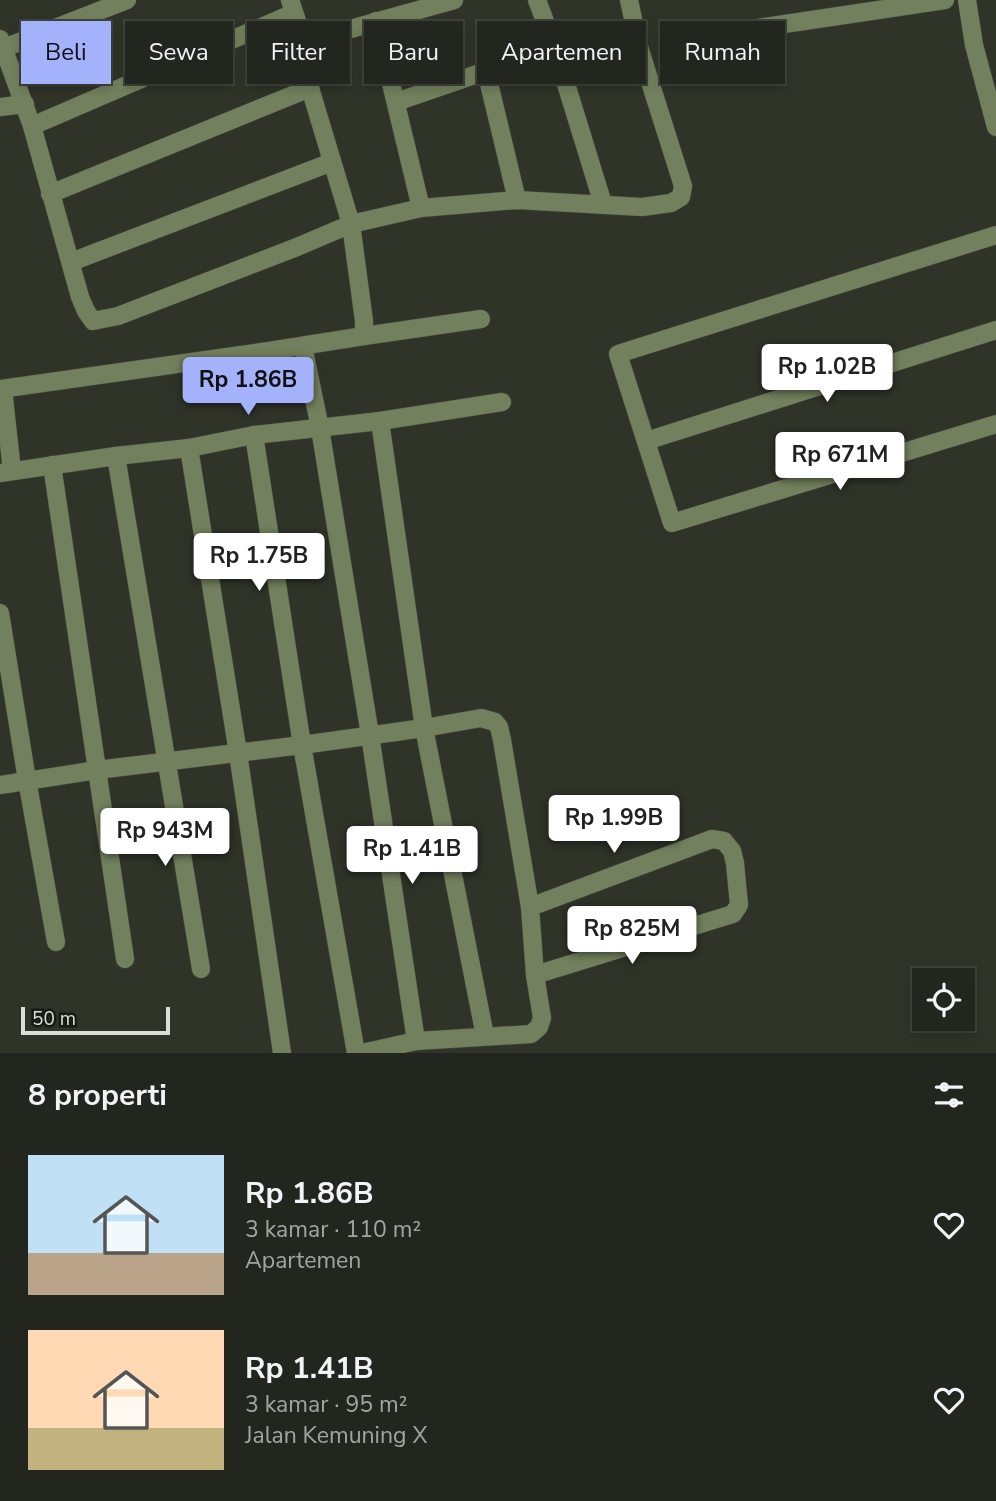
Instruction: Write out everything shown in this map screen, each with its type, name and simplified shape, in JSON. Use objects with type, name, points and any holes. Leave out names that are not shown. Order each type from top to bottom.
[{"type":"street","points":[[127,0],[2,44],[32,126],[86,311],[93,321],[118,316],[351,224],[421,208],[517,200],[642,207],[671,202],[681,197],[683,186],[646,69]]},
{"type":"street","points":[[376,21],[454,0]]},
{"type":"street","points":[[537,0],[544,21]]},
{"type":"street","points":[[629,0],[633,21]]},
{"type":"street","points":[[785,24],[945,0]]},
{"type":"street","points":[[967,0],[974,45],[996,127]]},
{"type":"street","points":[[32,126],[292,6]]},
{"type":"street","points":[[396,102],[477,74]]},
{"type":"street","points":[[309,84],[351,224],[364,336]]},
{"type":"street","points":[[392,84],[421,208]]},
{"type":"street","points":[[489,84],[517,200]]},
{"type":"street","points":[[566,84],[603,204]]},
{"type":"street","points":[[50,194],[310,88]]},
{"type":"street","points":[[0,107],[25,104]]},
{"type":"street","points":[[71,262],[332,162]]},
{"type":"street","points":[[996,235],[618,354],[672,523],[996,424]]},
{"type":"street","points":[[481,319],[1,389],[6,472],[502,402]]},
{"type":"street","points":[[646,441],[996,330]]},
{"type":"street","points":[[303,346],[320,428],[370,735],[416,1041]]},
{"type":"street","points":[[380,421],[424,728],[485,1036]]},
{"type":"street","points":[[254,435],[302,745],[356,1053]]},
{"type":"street","points":[[189,448],[282,1053]]},
{"type":"street","points":[[116,456],[201,969]]},
{"type":"street","points":[[52,465],[125,959]]},
{"type":"street","points":[[0,612],[56,942]]},
{"type":"street","points":[[0,785],[481,718],[495,722],[502,740],[530,907],[535,975],[542,1017],[539,1027],[531,1034],[416,1041],[362,1053]]},
{"type":"street","points":[[530,907],[712,839],[724,841],[732,850],[739,905],[733,914],[535,975]]}]
